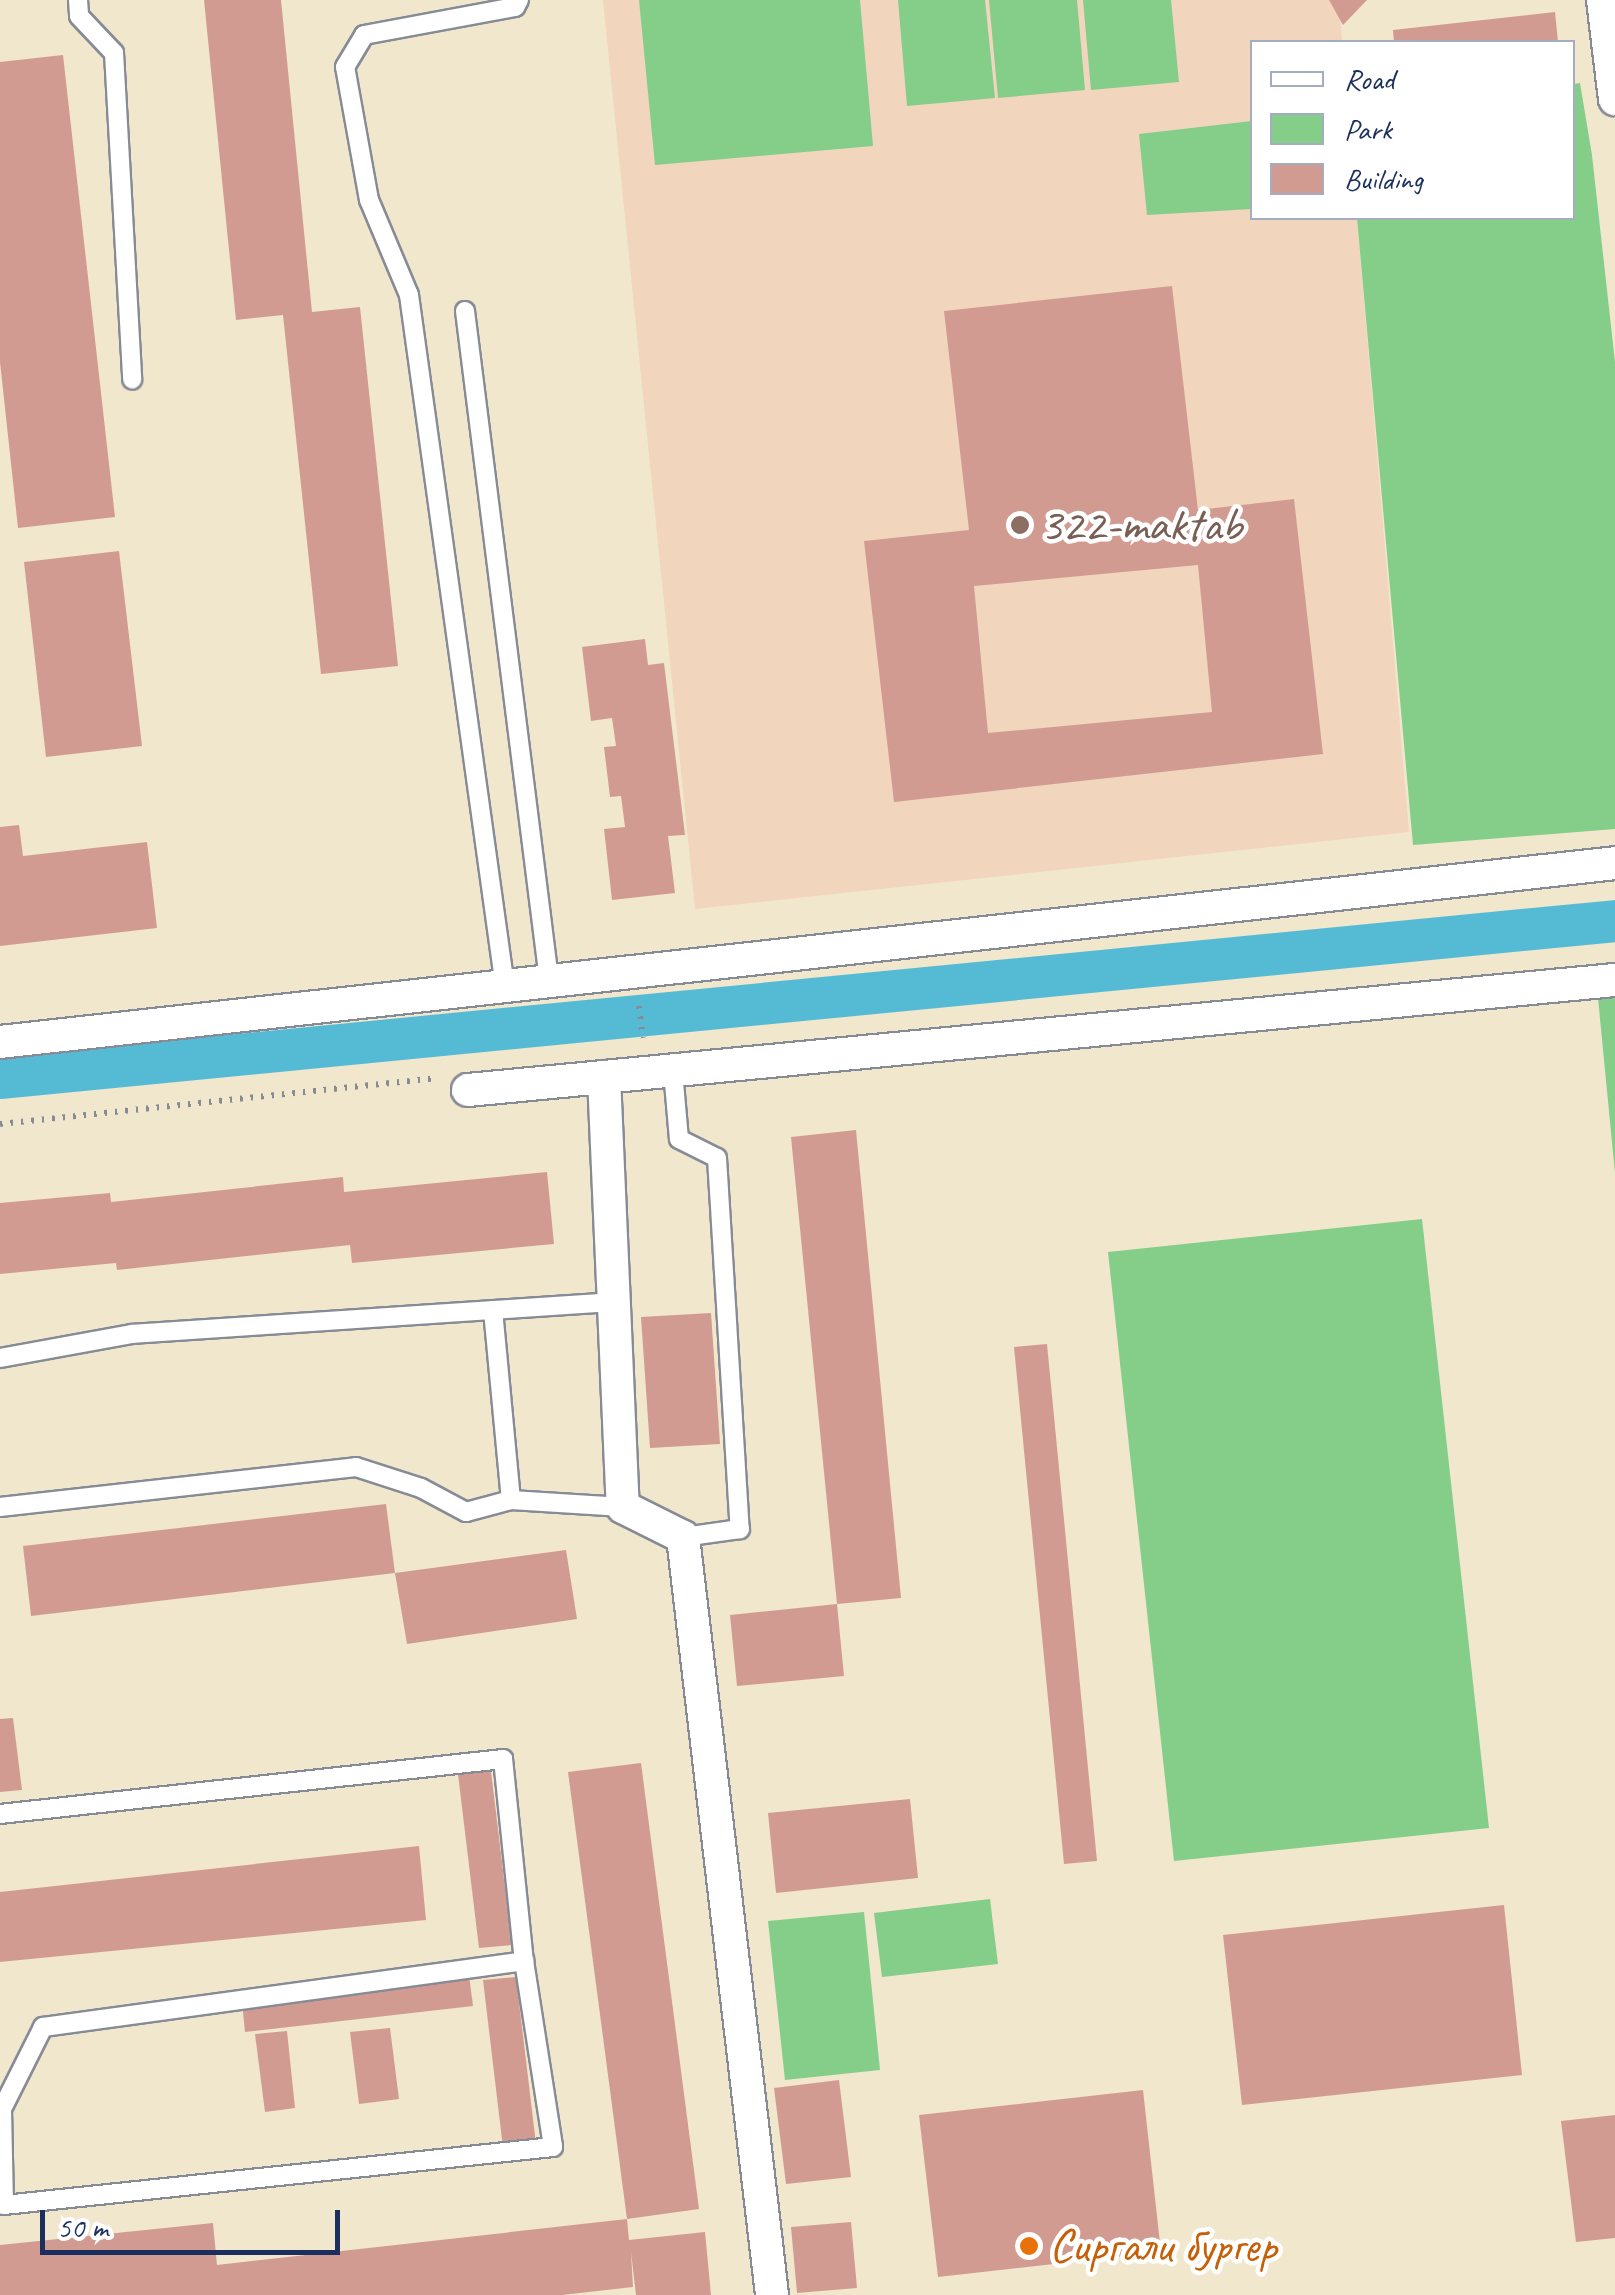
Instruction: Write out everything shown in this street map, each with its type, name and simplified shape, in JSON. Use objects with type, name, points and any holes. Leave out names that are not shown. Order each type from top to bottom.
[{"type":"street","points":[[1602,0],[1614,82]]},
{"type":"street","points":[[0,1042],[1615,863]]},
{"type":"street","points":[[456,1084],[604,1078],[1615,980]]},
{"type":"street","points":[[604,1078],[623,1507],[683,1537],[772,2295]]},
{"type":"lane","points":[[78,0],[79,16],[114,52],[118,190],[132,380]]},
{"type":"lane","points":[[505,986],[410,296],[369,200],[345,68],[364,35],[515,7],[519,0]]},
{"type":"lane","points":[[465,310],[548,980]]},
{"type":"lane","points":[[672,1071],[680,1139],[717,1158],[740,1530],[683,1537]]},
{"type":"lane","points":[[0,1358],[132,1334],[614,1302]]},
{"type":"lane","points":[[493,1310],[512,1500]]},
{"type":"lane","points":[[0,1507],[356,1467],[421,1488],[466,1512],[512,1500],[623,1507]]},
{"type":"lane","points":[[0,1814],[503,1759],[524,1962],[553,2147],[4,2205],[1,2109],[43,2027],[524,1962]]},
{"type":"path","points":[[637,996],[643,1042]]},
{"type":"path","points":[[0,1124],[456,1084]]},
{"type":"shaded area","name":"322-maktab","points":[[603,0],[1339,0],[1342,40],[1250,40],[1250,220],[1357,220],[1409,832],[695,909]]},
{"type":"green space","points":[[639,0],[860,0],[873,146],[655,165]]},
{"type":"green space","points":[[898,0],[985,0],[995,98],[907,106]]},
{"type":"green space","points":[[989,0],[1077,0],[1085,90],[998,98]]},
{"type":"green space","points":[[1083,0],[1171,0],[1179,82],[1091,90]]},
{"type":"green space","points":[[1580,83],[1592,155],[1615,362],[1615,829],[1413,845],[1357,220],[1575,220],[1575,84]]},
{"type":"green space","points":[[1250,121],[1250,209],[1147,215],[1139,134]]},
{"type":"green space","points":[[1615,996],[1615,1173],[1598,998]]},
{"type":"green space","points":[[1422,1219],[1489,1828],[1174,1861],[1108,1252]]},
{"type":"green space","points":[[990,1899],[998,1964],[882,1977],[874,1913]]},
{"type":"green space","points":[[864,1912],[880,2070],[785,2080],[768,1921]]},
{"type":"building","points":[[204,0],[281,0],[312,312],[360,307],[398,666],[321,674],[283,315],[236,320]]},
{"type":"building","points":[[1329,0],[1367,0],[1343,25]]},
{"type":"building","points":[[1555,12],[1558,40],[1394,40],[1393,30]]},
{"type":"building","points":[[63,55],[115,517],[18,528],[0,362],[0,62]]},
{"type":"building","points":[[1172,286],[1198,510],[1294,499],[1323,754],[894,802],[864,541],[969,530],[944,311]],"holes":[[[1198,565],[1212,712],[988,733],[974,586]]]},
{"type":"building","points":[[119,551],[142,746],[46,757],[24,562]]},
{"type":"building","points":[[645,639],[648,665],[664,663],[685,835],[668,836],[675,893],[612,900],[604,829],[625,827],[621,796],[610,797],[604,747],[616,746],[612,718],[591,721],[582,647]]},
{"type":"building","points":[[19,825],[23,856],[147,842],[157,928],[0,946],[0,827]]},
{"type":"building","points":[[856,1130],[901,1598],[837,1604],[791,1137]]},
{"type":"building","points":[[547,1172],[554,1244],[352,1263],[350,1245],[117,1270],[116,1263],[0,1274],[0,1203],[110,1193],[111,1202],[343,1177],[344,1192]]},
{"type":"building","points":[[711,1313],[720,1444],[650,1448],[641,1317]]},
{"type":"building","points":[[1047,1344],[1097,1861],[1064,1864],[1014,1347]]},
{"type":"building","points":[[386,1504],[395,1573],[31,1616],[23,1546]]},
{"type":"building","points":[[566,1550],[577,1619],[407,1644],[395,1573]]},
{"type":"building","points":[[837,1604],[844,1676],[737,1686],[730,1615]]},
{"type":"building","points":[[13,1718],[22,1790],[0,1792],[0,1719]]},
{"type":"building","points":[[490,1763],[512,1945],[479,1948],[457,1766]]},
{"type":"building","points":[[641,1763],[699,2209],[627,2219],[568,1772]]},
{"type":"building","points":[[910,1799],[918,1878],[776,1893],[768,1813]]},
{"type":"building","points":[[419,1846],[426,1920],[0,1962],[0,1892]]},
{"type":"building","points":[[1504,1905],[1522,2075],[1242,2105],[1223,1935]]},
{"type":"building","points":[[469,1975],[473,2006],[245,2032],[242,2002]]},
{"type":"building","points":[[516,1977],[536,2144],[503,2148],[483,1980]]},
{"type":"building","points":[[390,2028],[399,2099],[359,2104],[350,2032]]},
{"type":"building","points":[[287,2031],[295,2108],[265,2112],[255,2034]]},
{"type":"building","points":[[839,2080],[851,2177],[786,2184],[774,2088]]},
{"type":"building","points":[[1143,2090],[1161,2252],[938,2277],[919,2115]]},
{"type":"building","points":[[1615,2115],[1615,2238],[1576,2242],[1561,2121]]},
{"type":"building","points":[[627,2219],[629,2240],[705,2232],[711,2295],[636,2295],[631,2252],[633,2287],[562,2295],[0,2295],[0,2245],[213,2223],[217,2265]]},
{"type":"building","points":[[851,2222],[857,2288],[797,2293],[791,2227]]},
{"type":"waterway","points":[[0,1078],[1615,921]]},
{"type":"place","name":"322-maktab","points":[[1020,525]]},
{"type":"place","name":"Сиргали бургер","points":[[1029,2246]]}]
